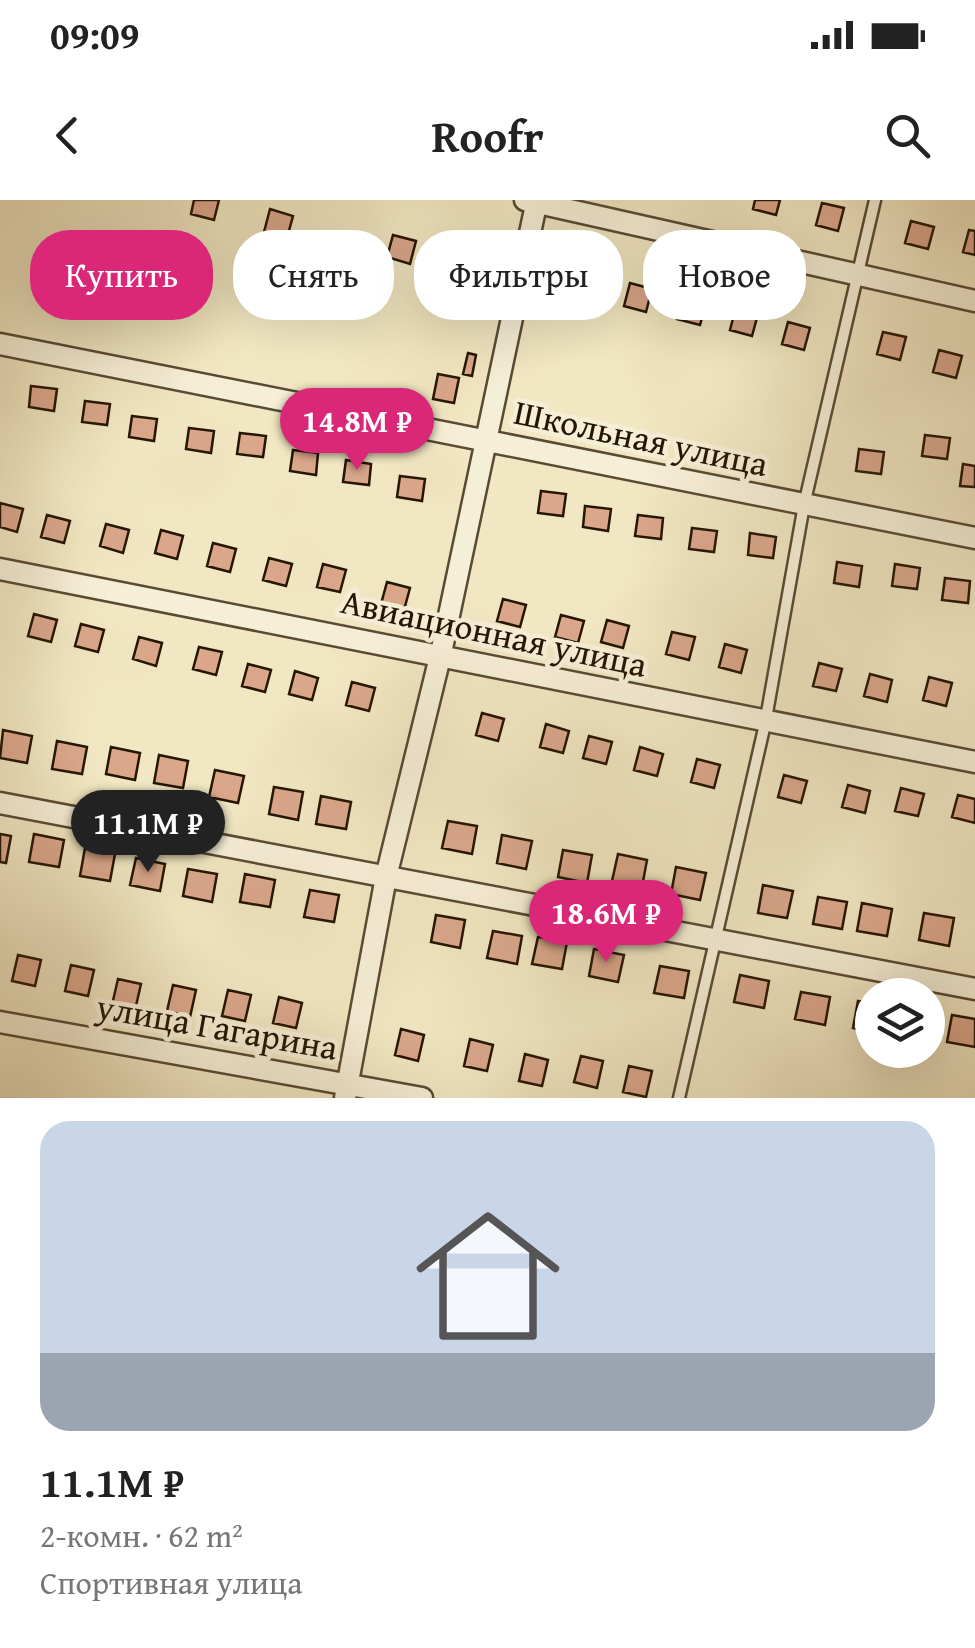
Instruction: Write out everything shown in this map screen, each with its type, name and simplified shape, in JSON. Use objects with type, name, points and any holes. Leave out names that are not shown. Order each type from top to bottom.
[{"type":"street","points":[[347,1090],[386,877],[441,653],[532,201],[975,301]]},
{"type":"street","name":"Школьная улица","points":[[0,344],[975,538]]},
{"type":"street","name":"Авиационная улица","points":[[0,569],[441,653],[765,724],[975,762]]},
{"type":"street","points":[[0,803],[975,989]]},
{"type":"street","name":"улица Гагарина","points":[[0,1022],[347,1090],[422,1098]]},
{"type":"lane","points":[[679,1098],[765,724],[804,505],[875,200]]},
{"type":"building","points":[[194,200],[219,200],[214,220],[191,214]]},
{"type":"building","points":[[755,200],[780,200],[776,215],[753,209]]},
{"type":"building","points":[[822,203],[844,208],[838,231],[816,225]]},
{"type":"building","points":[[270,209],[293,216],[289,230],[265,230]]},
{"type":"building","points":[[911,221],[934,227],[928,249],[905,243]]},
{"type":"building","points":[[969,230],[975,231],[975,255],[963,252]]},
{"type":"building","points":[[394,235],[414,240],[410,264],[394,259]]},
{"type":"building","points":[[630,283],[643,287],[643,311],[624,306]]},
{"type":"building","points":[[733,320],[756,320],[752,336],[730,330]]},
{"type":"building","points":[[788,322],[810,328],[804,350],[782,344]]},
{"type":"building","points":[[883,332],[906,337],[900,360],[877,354]]},
{"type":"building","points":[[939,350],[962,356],[956,378],[933,372]]},
{"type":"building","points":[[468,353],[476,355],[472,376],[463,374]]},
{"type":"building","points":[[438,374],[459,378],[454,403],[433,399]]},
{"type":"building","points":[[31,386],[57,389],[54,411],[29,407]]},
{"type":"building","points":[[85,401],[110,404],[107,425],[82,422]]},
{"type":"building","points":[[132,416],[157,419],[154,441],[129,437]]},
{"type":"building","points":[[189,428],[214,431],[211,453],[186,449]]},
{"type":"building","points":[[240,433],[266,436],[263,457],[237,454]]},
{"type":"building","points":[[925,435],[950,438],[947,459],[922,456]]},
{"type":"building","points":[[859,449],[884,452],[881,474],[856,471]]},
{"type":"building","points":[[293,450],[318,453],[316,475],[290,471]]},
{"type":"building","points":[[346,460],[371,464],[369,485],[343,482]]},
{"type":"building","points":[[963,464],[975,466],[975,487],[960,486]]},
{"type":"building","points":[[400,476],[425,479],[422,501],[397,497]]},
{"type":"building","points":[[541,491],[566,494],[563,516],[538,513]]},
{"type":"building","points":[[0,503],[23,509],[17,532],[0,527]]},
{"type":"building","points":[[585,506],[611,509],[608,531],[583,527]]},
{"type":"building","points":[[47,515],[70,521],[64,543],[41,537]]},
{"type":"building","points":[[638,515],[663,518],[661,539],[635,536]]},
{"type":"building","points":[[106,524],[129,530],[123,553],[100,546]]},
{"type":"building","points":[[692,528],[717,531],[714,552],[689,549]]},
{"type":"building","points":[[161,530],[183,536],[177,559],[155,553]]},
{"type":"building","points":[[750,533],[776,537],[773,558],[748,555]]},
{"type":"building","points":[[213,543],[236,549],[230,572],[207,566]]},
{"type":"building","points":[[269,558],[292,564],[286,586],[263,580]]},
{"type":"building","points":[[837,562],[862,566],[859,587],[834,583]]},
{"type":"building","points":[[323,564],[346,570],[340,592],[317,587]]},
{"type":"building","points":[[895,564],[920,568],[917,589],[892,586]]},
{"type":"building","points":[[945,578],[970,581],[968,603],[942,600]]},
{"type":"building","points":[[387,582],[410,588],[404,610],[381,604]]},
{"type":"building","points":[[503,599],[526,605],[520,627],[497,621]]},
{"type":"building","points":[[34,614],[57,620],[51,642],[28,636]]},
{"type":"building","points":[[561,615],[584,621],[578,643],[555,637]]},
{"type":"building","points":[[607,620],[629,626],[623,648],[601,642]]},
{"type":"building","points":[[81,624],[104,630],[98,652],[75,646]]},
{"type":"building","points":[[672,632],[695,637],[689,660],[666,654]]},
{"type":"building","points":[[139,637],[162,643],[156,666],[133,659]]},
{"type":"building","points":[[725,644],[747,650],[741,673],[719,667]]},
{"type":"building","points":[[199,647],[222,652],[216,675],[193,669]]},
{"type":"building","points":[[819,663],[842,669],[836,691],[813,686]]},
{"type":"building","points":[[248,664],[271,670],[265,692],[242,686]]},
{"type":"building","points":[[295,671],[318,678],[312,700],[289,694]]},
{"type":"building","points":[[870,674],[892,680],[887,702],[864,696]]},
{"type":"building","points":[[929,677],[952,683],[946,706],[923,700]]},
{"type":"building","points":[[352,682],[375,688],[369,711],[346,705]]},
{"type":"building","points":[[482,713],[504,719],[498,741],[476,735]]},
{"type":"building","points":[[546,724],[569,731],[563,753],[540,747]]},
{"type":"building","points":[[3,730],[32,736],[27,763],[0,758]]},
{"type":"building","points":[[589,736],[612,742],[606,764],[583,758]]},
{"type":"building","points":[[57,741],[87,747],[82,774],[52,769]]},
{"type":"building","points":[[111,747],[140,753],[135,780],[106,774]]},
{"type":"building","points":[[640,747],[663,754],[657,776],[634,770]]},
{"type":"building","points":[[159,755],[188,761],[183,788],[154,783]]},
{"type":"building","points":[[697,759],[720,765],[714,788],[691,782]]},
{"type":"building","points":[[215,770],[244,776],[238,803],[209,797]]},
{"type":"building","points":[[784,775],[807,781],[801,803],[778,797]]},
{"type":"building","points":[[848,785],[870,791],[865,813],[842,807]]},
{"type":"building","points":[[274,787],[303,792],[298,820],[269,814]]},
{"type":"building","points":[[901,788],[924,794],[918,816],[895,811]]},
{"type":"building","points":[[958,795],[975,799],[975,823],[952,817]]},
{"type":"building","points":[[321,796],[351,802],[346,829],[316,824]]},
{"type":"building","points":[[448,821],[477,826],[472,854],[442,848]]},
{"type":"building","points":[[0,834],[11,836],[6,863],[0,862]]},
{"type":"building","points":[[34,834],[64,840],[59,867],[29,862]]},
{"type":"building","points":[[502,835],[532,841],[526,869],[497,863]]},
{"type":"building","points":[[85,848],[115,854],[110,881],[80,876]]},
{"type":"building","points":[[563,850],[592,855],[587,883],[558,877]]},
{"type":"building","points":[[618,854],[647,860],[642,887],[612,881]]},
{"type":"building","points":[[136,858],[165,864],[160,891],[130,885]]},
{"type":"building","points":[[676,867],[706,873],[700,900],[671,894]]},
{"type":"building","points":[[188,869],[217,874],[212,902],[183,896]]},
{"type":"building","points":[[245,874],[275,880],[270,907],[240,902]]},
{"type":"building","points":[[763,885],[793,891],[787,918],[758,913]]},
{"type":"building","points":[[310,890],[339,895],[334,922],[304,917]]},
{"type":"building","points":[[818,897],[847,902],[842,929],[813,924]]},
{"type":"building","points":[[862,903],[892,909],[887,936],[857,931]]},
{"type":"building","points":[[924,913],[954,918],[949,946],[919,940]]},
{"type":"building","points":[[436,915],[465,920],[460,948],[431,942]]},
{"type":"building","points":[[493,931],[522,936],[517,964],[487,958]]},
{"type":"building","points":[[538,937],[567,942],[562,969],[532,964]]},
{"type":"building","points":[[594,949],[624,955],[618,982],[589,976]]},
{"type":"building","points":[[18,955],[41,960],[35,986],[12,981]]},
{"type":"building","points":[[71,965],[94,970],[88,996],[65,991]]},
{"type":"building","points":[[660,966],[689,971],[684,998],[654,993]]},
{"type":"building","points":[[740,975],[769,981],[764,1008],[734,1002]]},
{"type":"building","points":[[118,979],[141,984],[135,1010],[112,1005]]},
{"type":"building","points":[[173,985],[196,990],[190,1017],[167,1011]]},
{"type":"building","points":[[228,990],[251,995],[245,1021],[222,1016]]},
{"type":"building","points":[[801,992],[830,997],[825,1025],[795,1019]]},
{"type":"building","points":[[279,997],[302,1003],[296,1028],[273,1023]]},
{"type":"building","points":[[952,1015],[975,1019],[975,1047],[947,1042]]},
{"type":"building","points":[[401,1029],[424,1035],[418,1061],[395,1055]]},
{"type":"building","points":[[470,1039],[493,1045],[487,1071],[464,1066]]},
{"type":"building","points":[[525,1054],[548,1060],[542,1086],[519,1081]]},
{"type":"building","points":[[581,1056],[603,1061],[597,1088],[574,1082]]},
{"type":"building","points":[[629,1066],[652,1071],[646,1097],[623,1092]]}]
